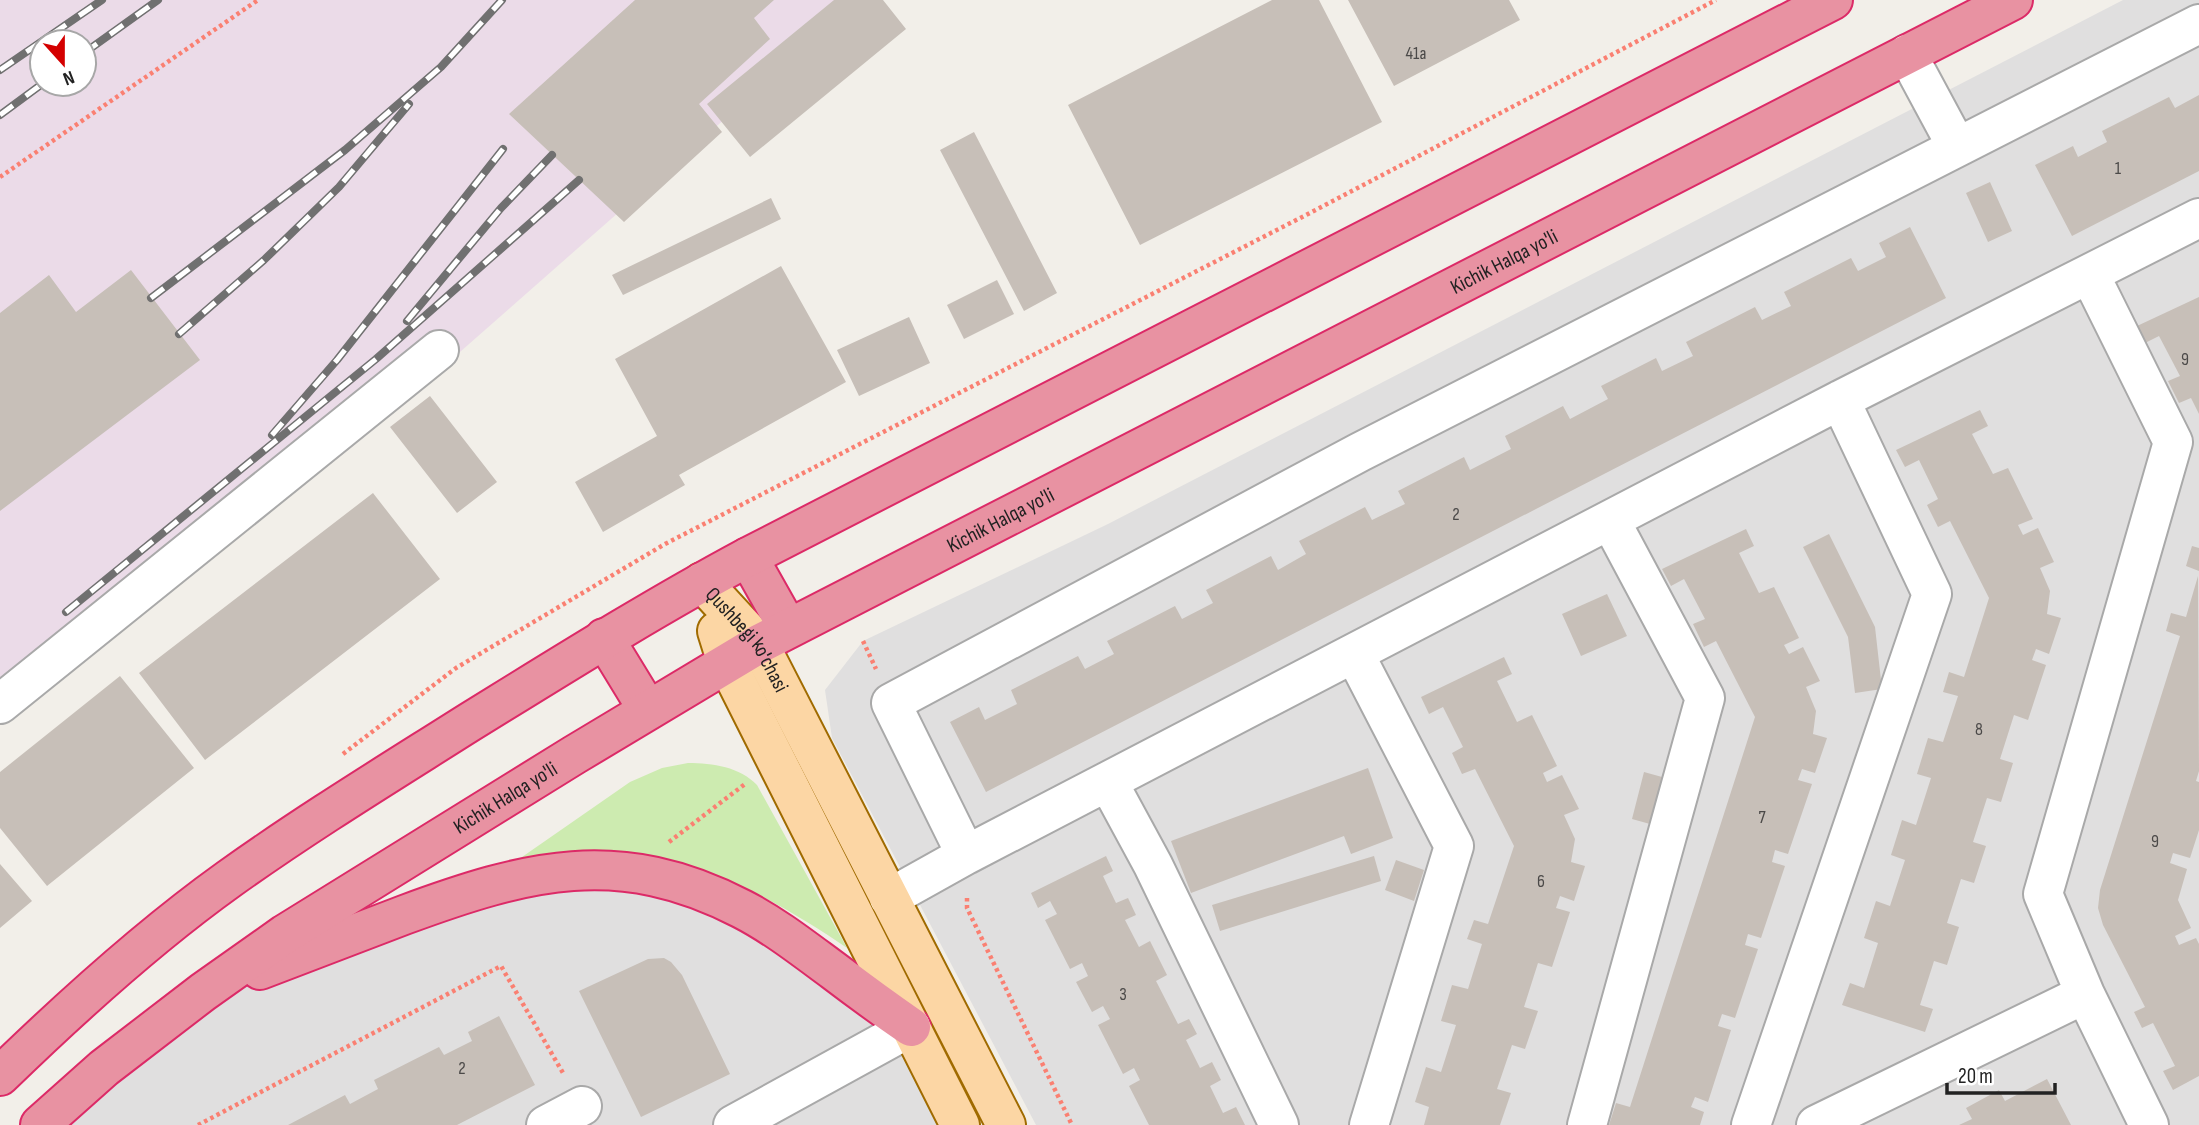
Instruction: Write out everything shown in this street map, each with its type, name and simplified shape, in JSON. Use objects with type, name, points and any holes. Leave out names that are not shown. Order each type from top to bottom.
[{"type":"highway","points":[[0,1076],[75,1005],[228,879],[604,638],[748,557],[1833,0]]},
{"type":"highway","name":"Kichik Halqa yo'li","points":[[40,1125],[104,1068],[203,992],[285,934],[758,645],[2013,0]]},
{"type":"highway","points":[[748,557],[758,645]]},
{"type":"highway","points":[[604,638],[648,710]]},
{"type":"highway","points":[[203,992],[465,893],[539,874],[605,870],[627,872],[696,888],[742,909],[789,938],[911,1027]]},
{"type":"main road","name":"Qushbegi ko'chasi","points":[[702,582],[758,645],[1006,1125]]},
{"type":"main road","name":"Qushbegi ko'chasi","points":[[758,645],[911,1027],[960,1125]]},
{"type":"lane","points":[[966,855],[891,703],[1372,446],[2199,24]]},
{"type":"lane","points":[[1907,54],[1957,147]]},
{"type":"lane","points":[[889,898],[966,855],[1840,400],[2199,218]]},
{"type":"lane","points":[[2090,275],[2173,442],[2043,894],[2085,994],[2149,1125]]},
{"type":"lane","points":[[0,704],[439,350]]},
{"type":"lane","points":[[1751,1125],[1933,594],[1840,400]]},
{"type":"lane","points":[[1587,1125],[1704,698],[1610,520]]},
{"type":"lane","points":[[1354,653],[1454,846],[1369,1125]]},
{"type":"lane","points":[[1108,782],[1153,865],[1279,1125]]},
{"type":"lane","points":[[1816,1125],[2085,994]]},
{"type":"lane","points":[[733,1125],[911,1027]]},
{"type":"lane","points":[[546,1125],[582,1106]]},
{"type":"path","points":[[0,177],[258,0]]},
{"type":"path","points":[[666,844],[752,779]]},
{"type":"path","points":[[966,855],[967,908],[1072,1125]]},
{"type":"path","points":[[198,1125],[501,966],[582,1106]]},
{"type":"shaded area","points":[[0,0],[860,0],[353,446],[166,593],[61,668],[0,723]]},
{"type":"shaded area","points":[[2123,0],[2199,0],[2199,1125],[1036,1125],[832,738],[825,690],[863,641],[1108,524]]},
{"type":"shaded area","points":[[650,876],[911,1027],[960,1125],[40,1125],[203,992],[441,902]]},
{"type":"green space","points":[[688,763],[726,767],[743,774],[757,785],[847,948],[769,900],[709,872],[679,862],[621,854],[499,873],[630,782],[662,768]]},
{"type":"building","points":[[635,0],[774,0],[754,18],[770,39],[699,104],[722,132],[624,222],[509,114]]},
{"type":"building","points":[[834,0],[883,0],[906,29],[750,157],[707,104]]},
{"type":"building","points":[[1272,0],[1319,0],[1382,122],[1140,245],[1068,105]]},
{"type":"building","points":[[1348,0],[1509,0],[1520,20],[1394,86]]},
{"type":"building","points":[[2199,95],[2199,171],[2072,236],[2035,165],[2073,146],[2078,157],[2107,142],[2102,131],[2169,97],[2175,108]]},
{"type":"building","points":[[974,132],[1057,293],[1024,311],[940,150]]},
{"type":"building","points":[[1990,182],[2012,231],[1988,242],[1966,193]]},
{"type":"building","points":[[771,198],[781,219],[623,295],[612,275]]},
{"type":"building","points":[[1910,227],[1946,298],[986,792],[950,722],[979,707],[985,720],[1017,704],[1011,690],[1078,656],[1085,669],[1114,654],[1107,641],[1175,606],[1182,619],[1213,603],[1206,590],[1271,556],[1278,570],[1306,554],[1299,541],[1365,507],[1372,520],[1405,504],[1398,491],[1464,457],[1470,470],[1511,449],[1505,436],[1563,406],[1570,419],[1608,399],[1601,386],[1656,358],[1662,371],[1693,356],[1686,342],[1755,307],[1762,320],[1791,306],[1784,292],[1851,258],[1858,271],[1886,257],[1879,243]]},
{"type":"building","points":[[781,266],[846,382],[679,475],[685,485],[603,532],[575,482],[657,436],[615,359]]},
{"type":"building","points":[[131,270],[200,360],[0,511],[0,313],[49,275],[76,312]]},
{"type":"building","points":[[997,280],[1014,314],[964,339],[947,305]]},
{"type":"building","points":[[2199,297],[2199,414],[2191,398],[2179,403],[2168,381],[2180,376],[2159,336],[2145,343],[2137,326]]},
{"type":"building","points":[[909,317],[930,363],[859,396],[837,350]]},
{"type":"building","points":[[430,396],[497,482],[457,513],[390,427]]},
{"type":"building","points":[[1980,410],[1988,426],[1972,434],[1993,474],[2008,468],[2033,519],[2018,525],[2023,535],[2038,528],[2054,562],[2040,568],[2050,591],[2047,614],[2061,618],[2049,654],[2036,649],[2032,660],[2046,665],[2028,720],[2014,715],[2000,759],[2013,763],[2001,802],[1987,798],[1973,842],[1986,846],[1974,883],[1961,879],[1947,923],[1959,927],[1947,965],[1934,961],[1920,1005],[1933,1009],[1925,1032],[1842,1005],[1850,983],[1864,988],[1878,943],[1864,938],[1876,901],[1890,906],[1905,860],[1891,855],[1902,820],[1916,825],[1931,778],[1917,774],[1928,738],[1943,742],[1958,696],[1943,692],[1949,672],[1964,677],[1989,598],[1950,521],[1938,527],[1927,505],[1938,499],[1919,460],[1905,467],[1896,450]]},
{"type":"building","points":[[373,493],[440,579],[205,760],[139,673]]},
{"type":"building","points":[[1746,529],[1754,546],[1739,553],[1759,593],[1774,587],[1799,638],[1784,645],[1789,654],[1803,647],[1820,681],[1806,687],[1816,711],[1813,734],[1827,738],[1815,773],[1802,769],[1798,780],[1812,784],[1788,854],[1775,850],[1772,862],[1785,866],[1761,938],[1748,934],[1745,945],[1758,949],[1735,1018],[1722,1014],[1718,1026],[1731,1030],[1708,1102],[1695,1097],[1691,1107],[1704,1112],[1700,1125],[1609,1125],[1616,1103],[1630,1107],[1755,717],[1716,641],[1704,647],[1693,624],[1705,619],[1684,579],[1671,586],[1662,569]]},
{"type":"building","points":[[1829,534],[1875,627],[1882,689],[1855,693],[1848,637],[1803,547]]},
{"type":"building","points":[[2192,546],[2199,548],[2199,571],[2186,566]]},
{"type":"building","points":[[2198,576],[2199,771],[2196,781],[2199,782],[2199,830],[2190,858],[2173,853],[2170,863],[2187,869],[2178,900],[2191,928],[2175,936],[2179,945],[2196,938],[2199,944],[2199,1076],[2173,1090],[2163,1071],[2175,1066],[2153,1023],[2142,1028],[2134,1012],[2145,1007],[2103,925],[2098,908],[2100,890],[2180,636],[2166,631],[2171,613],[2186,617]]},
{"type":"building","points":[[1607,594],[1627,636],[1581,656],[1562,614]]},
{"type":"building","points":[[1504,657],[1512,674],[1497,681],[1517,722],[1532,715],[1557,766],[1543,773],[1547,782],[1562,775],[1579,809],[1564,815],[1575,839],[1571,862],[1585,866],[1574,901],[1560,896],[1556,908],[1570,912],[1552,967],[1538,963],[1524,1007],[1538,1011],[1525,1049],[1512,1045],[1497,1089],[1511,1093],[1500,1125],[1424,1125],[1429,1107],[1415,1102],[1426,1067],[1441,1072],[1456,1025],[1441,1021],[1452,985],[1468,989],[1482,944],[1467,939],[1474,920],[1488,924],[1514,846],[1475,769],[1462,774],[1452,753],[1463,747],[1443,707],[1429,714],[1421,697]]},
{"type":"building","points":[[120,676],[194,768],[47,886],[0,828],[0,772]]},
{"type":"building","points":[[1368,768],[1393,838],[1351,854],[1344,836],[1191,893],[1171,841]]},
{"type":"building","points":[[1644,772],[1662,777],[1650,824],[1632,819]]},
{"type":"building","points":[[1106,856],[1113,871],[1103,876],[1116,903],[1128,898],[1136,915],[1125,920],[1139,947],[1150,941],[1167,975],[1156,981],[1178,1024],[1189,1019],[1197,1034],[1186,1040],[1200,1068],[1212,1062],[1221,1080],[1210,1086],[1223,1113],[1236,1107],[1245,1125],[1149,1125],[1129,1086],[1140,1080],[1134,1068],[1123,1074],[1098,1025],[1110,1019],[1103,1006],[1092,1012],[1076,982],[1088,976],[1082,963],[1070,969],[1045,920],[1057,914],[1050,901],[1038,908],[1031,893]]},
{"type":"building","points":[[1374,856],[1381,881],[1220,931],[1212,905]]},
{"type":"building","points":[[1396,860],[1424,870],[1414,901],[1385,890]]},
{"type":"building","points":[[0,864],[32,901],[0,928]]},
{"type":"building","points":[[664,958],[682,975],[730,1074],[641,1117],[579,991],[648,959]]},
{"type":"building","points":[[499,1016],[535,1085],[457,1125],[288,1125],[345,1095],[350,1104],[378,1089],[374,1080],[439,1047],[444,1055],[472,1041],[468,1032]]},
{"type":"building","points":[[2047,1079],[2071,1125],[1959,1125],[1972,1119],[1966,1108],[1999,1090],[2005,1101]]},
{"type":"railway","points":[[0,70],[102,0]]},
{"type":"railway","points":[[98,43],[158,0]]},
{"type":"railway","points":[[151,298],[345,150],[441,67],[502,0]]},
{"type":"railway","points":[[0,115],[28,94]]},
{"type":"railway","points":[[179,334],[264,260],[339,187],[409,104]]},
{"type":"railway","points":[[272,435],[337,360],[503,149]]},
{"type":"railway","points":[[407,321],[501,208],[552,155]]},
{"type":"railway","points":[[66,612],[376,359],[579,180]]}]
